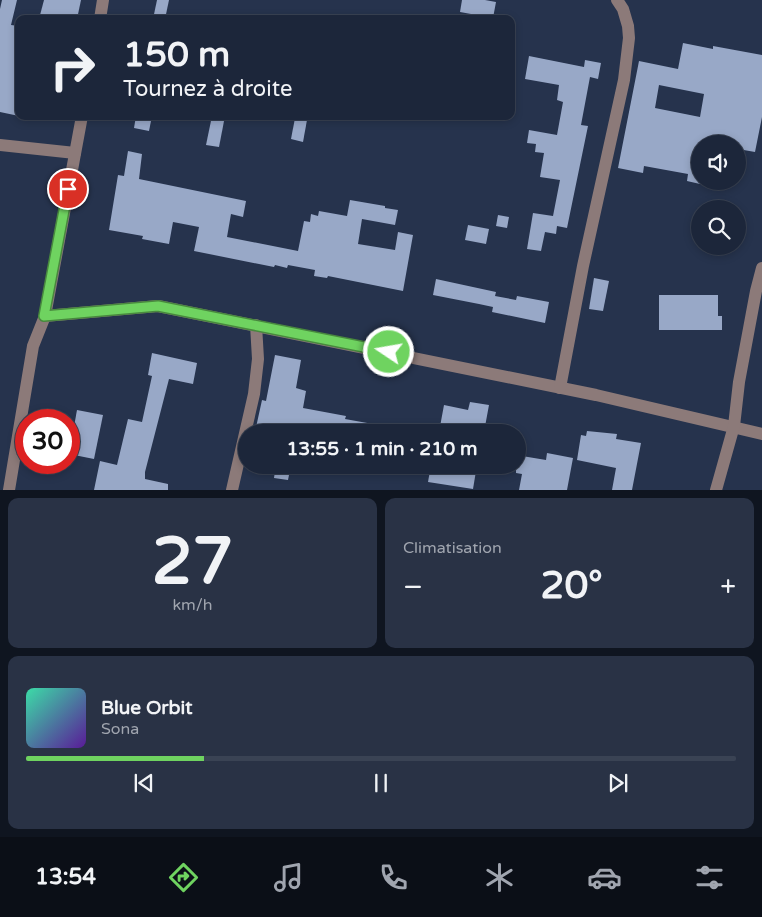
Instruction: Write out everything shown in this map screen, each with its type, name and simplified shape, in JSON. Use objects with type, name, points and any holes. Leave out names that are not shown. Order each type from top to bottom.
[{"type":"street","points":[[101,15],[104,0]]},
{"type":"street","points":[[560,388],[583,266],[624,80],[629,38],[628,26],[623,9],[617,0]]},
{"type":"street","points":[[9,490],[33,346],[44,316],[81,120]]},
{"type":"street","points":[[0,145],[75,153]]},
{"type":"street","points":[[716,490],[734,426],[739,382],[762,268]]},
{"type":"street","points":[[44,316],[158,306],[560,388],[734,426],[762,434]]},
{"type":"street","points":[[232,490],[254,394],[258,359],[256,325]]},
{"type":"building","points":[[2,0],[17,0],[11,25],[15,26],[15,115],[0,112],[0,9]]},
{"type":"building","points":[[44,0],[81,0],[78,15],[40,15]]},
{"type":"building","points":[[157,0],[169,0],[166,15],[154,15]]},
{"type":"building","points":[[462,0],[496,2],[494,15],[476,15],[460,12]]},
{"type":"building","points":[[683,43],[713,49],[713,46],[762,55],[762,117],[755,152],[746,150],[746,135],[691,135],[691,182],[687,181],[688,174],[644,166],[643,173],[618,168],[639,61],[678,69]],"holes":[[[659,85],[704,94],[700,117],[655,108]]]},
{"type":"building","points":[[529,56],[584,67],[585,60],[601,63],[598,79],[590,77],[581,125],[588,126],[567,228],[557,226],[556,234],[545,232],[541,251],[527,249],[533,213],[553,216],[560,180],[540,177],[544,153],[535,152],[536,144],[527,143],[529,130],[557,135],[563,102],[557,100],[559,85],[525,79]]},
{"type":"building","points":[[135,120],[151,120],[149,131],[134,128]]},
{"type":"building","points":[[211,120],[224,120],[219,147],[206,145]]},
{"type":"building","points":[[295,120],[307,120],[303,142],[291,139]]},
{"type":"building","points":[[128,151],[142,154],[139,179],[246,201],[243,217],[231,214],[227,237],[298,251],[304,221],[310,222],[311,214],[318,216],[319,211],[347,216],[350,200],[398,210],[395,225],[362,219],[358,244],[395,250],[398,232],[413,235],[403,291],[328,276],[327,278],[314,276],[315,270],[288,265],[287,268],[275,265],[274,267],[194,251],[199,227],[173,222],[169,244],[142,239],[143,236],[109,230],[118,175],[124,176]]},
{"type":"building","points":[[498,215],[509,217],[507,228],[496,226]]},
{"type":"building","points":[[468,225],[489,229],[486,244],[465,240]]},
{"type":"building","points":[[594,278],[609,281],[603,311],[589,309]]},
{"type":"building","points":[[436,279],[496,292],[495,296],[516,300],[517,296],[549,302],[545,323],[492,312],[493,307],[433,295]]},
{"type":"building","points":[[659,295],[718,295],[718,316],[722,316],[722,330],[659,330]]},
{"type":"building","points":[[152,353],[197,363],[193,384],[169,379],[145,472],[145,479],[168,484],[168,490],[94,490],[100,461],[117,465],[128,419],[142,422],[152,376],[148,375]]},
{"type":"building","points":[[275,355],[301,360],[296,388],[306,391],[303,408],[346,416],[345,419],[373,424],[257,424],[262,400],[266,401]]},
{"type":"building","points":[[470,402],[489,405],[485,424],[440,424],[444,405],[468,410]]},
{"type":"building","points":[[80,411],[103,415],[94,459],[80,456]]},
{"type":"building","points":[[587,431],[617,434],[616,439],[641,443],[632,490],[612,490],[616,468],[577,460],[581,435],[586,436]]},
{"type":"building","points":[[547,453],[573,458],[567,490],[519,490],[522,474],[526,474],[526,457],[546,460]]},
{"type":"building","points":[[275,474],[289,474],[288,480],[274,478]]},
{"type":"building","points":[[429,474],[476,474],[473,489],[428,482]]},
{"type":"route","points":[[68,189],[44,316],[158,306],[389,352]]}]
